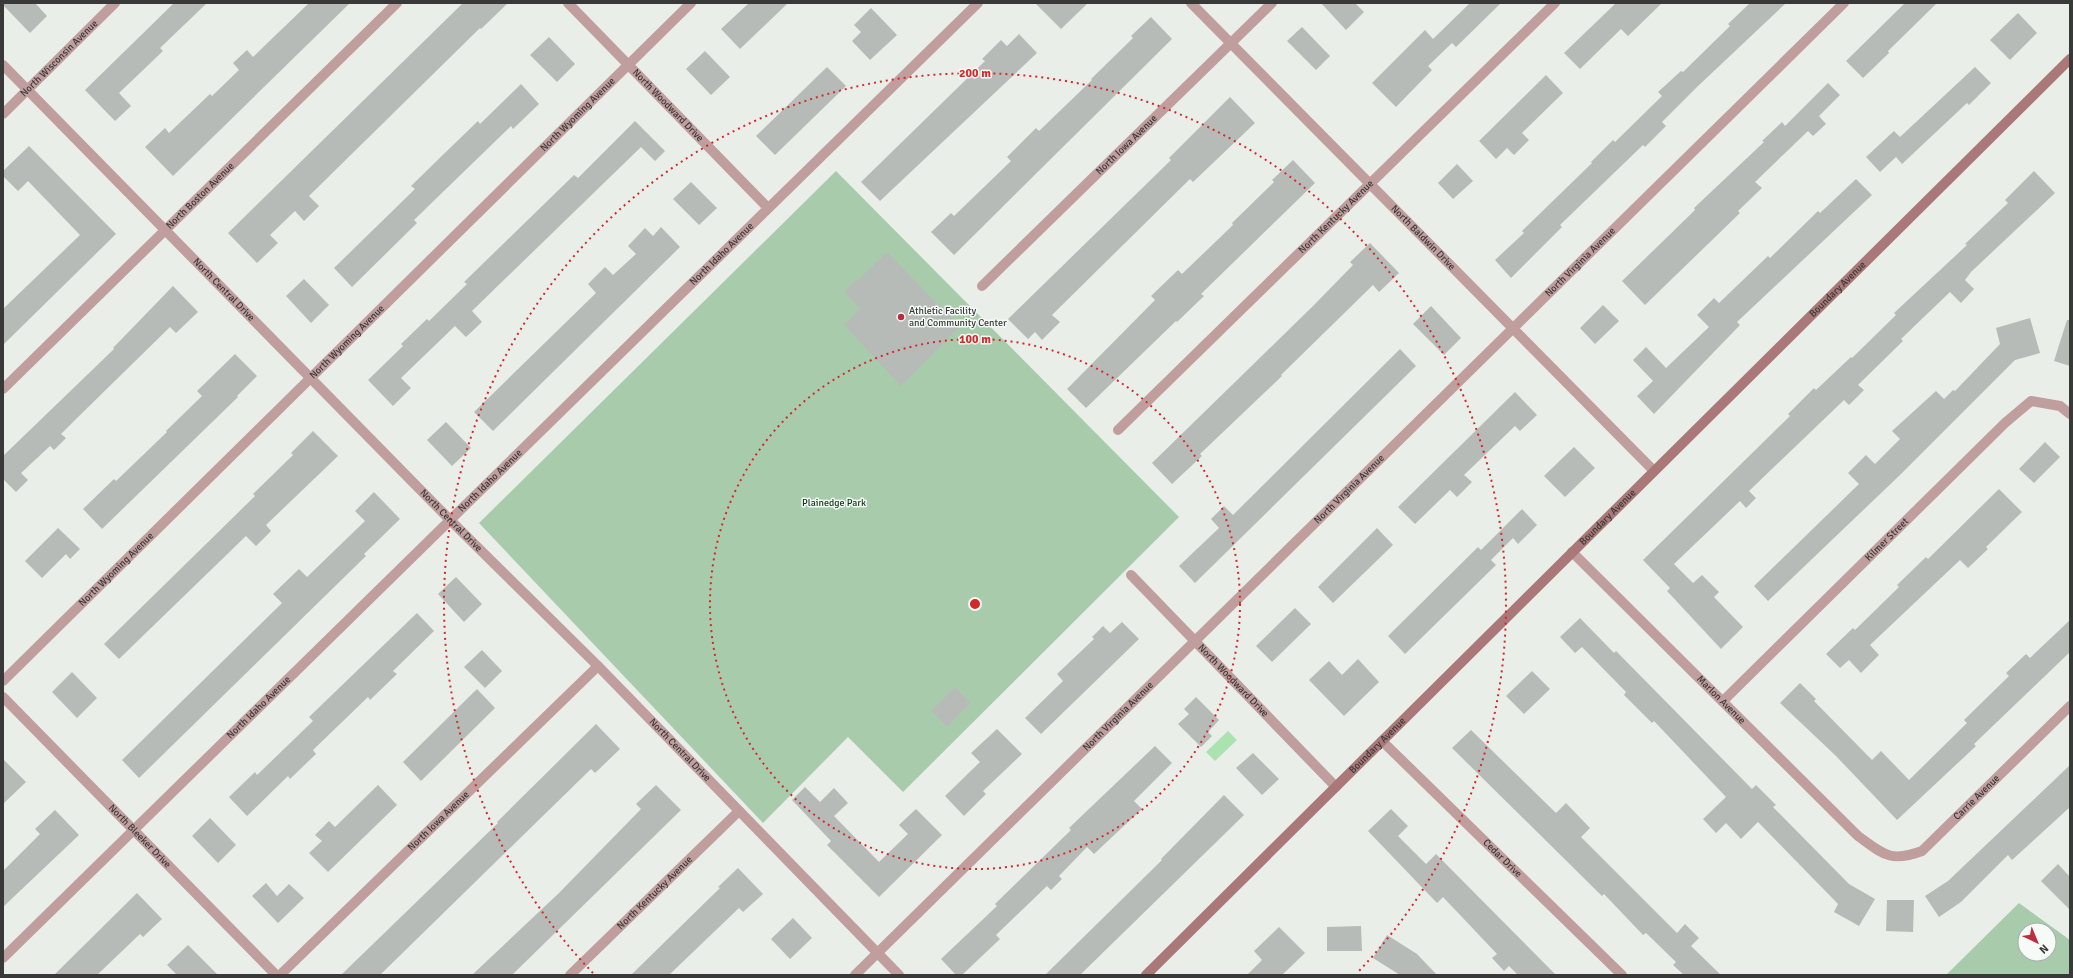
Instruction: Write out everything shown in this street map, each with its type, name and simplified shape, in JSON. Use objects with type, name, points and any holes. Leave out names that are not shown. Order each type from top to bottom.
[{"type":"main road","name":"Boundary Avenue","points":[[1146,975],[2070,59]]},
{"type":"street","name":"North Wisconsin Avenue","points":[[3,114],[115,3]]},
{"type":"street","name":"North Boston Avenue","points":[[3,389],[397,3]]},
{"type":"street","name":"North Woodward Drive","points":[[568,3],[768,208]]},
{"type":"street","name":"North Wyoming Avenue","points":[[3,681],[691,3]]},
{"type":"street","name":"North Idaho Avenue","points":[[3,958],[978,3]]},
{"type":"street","name":"North Baldwin Drive","points":[[1192,3],[1512,329],[1654,471]]},
{"type":"street","name":"North Iowa Avenue","points":[[982,286],[1232,44],[1272,3]]},
{"type":"street","name":"North Kentucky Avenue","points":[[1118,430],[1555,3]]},
{"type":"street","name":"North Virginia Avenue","points":[[855,975],[1844,3]]},
{"type":"street","name":"North Central Drive","points":[[3,65],[450,520],[598,666],[900,975]]},
{"type":"street","name":"Kilmer Street","points":[[1723,701],[2005,423],[2031,401],[2060,406],[2070,414]]},
{"type":"street","name":"Marlon Avenue","points":[[1572,552],[1858,836],[1872,846]]},
{"type":"street","name":"North Woodward Drive","points":[[1131,575],[1336,787]]},
{"type":"street","name":"North Iowa Avenue","points":[[280,975],[598,666]]},
{"type":"street","name":"North Bleeker Drive","points":[[3,697],[276,975]]},
{"type":"street","name":"Carrie Avenue","points":[[1872,846],[1891,857],[1906,858],[1922,851],[2070,706]]},
{"type":"street","name":"Cedar Drive","points":[[1382,741],[1622,975]]},
{"type":"street","name":"North Kentucky Avenue","points":[[570,975],[739,811]]},
{"type":"green space","name":"Plainedge Park","points":[[836,171],[1179,517],[903,792],[848,737],[763,823],[479,523]]},
{"type":"green space","points":[[2019,903],[2045,922],[2017,922],[2017,962],[2057,962],[2057,931],[2070,940],[2070,975],[1946,975]]},
{"type":"shaded area","points":[[1228,731],[1237,740],[1215,761],[1206,752]]},
{"type":"building","points":[[3,3],[35,3],[47,16],[30,33],[3,5]]},
{"type":"building","points":[[174,3],[207,3],[160,48],[163,51],[119,93],[131,106],[115,121],[85,90]]},
{"type":"building","points":[[309,3],[350,3],[173,176],[145,147],[165,128],[169,133],[210,94],[212,96],[239,70],[233,63],[247,50],[253,57]]},
{"type":"building","points":[[463,3],[508,3],[481,29],[480,28],[309,196],[319,206],[304,221],[295,211],[270,235],[278,243],[257,263],[228,233]]},
{"type":"building","points":[[749,3],[788,3],[740,49],[721,29]]},
{"type":"building","points":[[1035,3],[1088,3],[1061,29]]},
{"type":"building","points":[[1321,3],[1355,3],[1364,12],[1346,30]]},
{"type":"building","points":[[1470,3],[1501,3],[1456,47],[1452,43],[1428,66],[1432,70],[1396,107],[1372,83],[1425,30],[1433,39]]},
{"type":"building","points":[[1616,3],[1662,3],[1628,36],[1621,29],[1580,69],[1564,53]]},
{"type":"building","points":[[1750,3],[1786,3],[1662,122],[1666,126],[1645,147],[1643,145],[1560,225],[1562,227],[1511,278],[1495,260],[1524,233],[1522,231],[1592,163],[1591,162],[1613,140],[1615,142],[1662,96],[1658,92],[1681,71],[1683,72],[1730,26],[1728,24]]},
{"type":"building","points":[[1905,3],[1937,3],[1863,78],[1846,61]]},
{"type":"building","points":[[871,8],[897,35],[870,60],[852,41],[861,32],[854,25]]},
{"type":"building","points":[[2018,13],[2037,33],[2010,60],[1990,40]]},
{"type":"building","points":[[1151,17],[1172,39],[954,255],[931,232],[951,213],[954,216],[1011,161],[1007,157],[1036,128],[1039,131],[1092,80],[1091,79],[1133,38],[1131,36]]},
{"type":"building","points":[[1302,27],[1330,56],[1316,70],[1287,41]]},
{"type":"building","points":[[1019,34],[1037,53],[880,201],[861,182],[985,61],[982,59],[1001,40],[1007,46]]},
{"type":"building","points":[[549,37],[575,64],[557,82],[530,55]]},
{"type":"building","points":[[705,51],[730,77],[711,95],[686,69]]},
{"type":"building","points":[[827,67],[846,86],[775,155],[756,136]]},
{"type":"building","points":[[1975,67],[1991,83],[1969,105],[1967,103],[1902,164],[1896,157],[1880,172],[1866,157],[1894,131],[1900,137]]},
{"type":"building","points":[[1546,75],[1563,93],[1522,133],[1529,140],[1514,155],[1507,148],[1496,159],[1479,141]]},
{"type":"building","points":[[1828,83],[1840,95],[1819,116],[1826,124],[1813,136],[1808,131],[1755,182],[1762,188],[1738,211],[1740,213],[1645,305],[1622,281],[1695,210],[1694,208],[1764,142],[1762,141],[1782,122],[1785,126]]},
{"type":"building","points":[[521,84],[539,104],[513,129],[511,126],[414,220],[417,223],[352,287],[334,268],[415,189],[411,186],[478,121],[480,124]]},
{"type":"building","points":[[1230,97],[1255,123],[1193,182],[1190,179],[1052,315],[1060,322],[1042,340],[1035,332],[1028,339],[1008,319],[1171,160],[1169,158]]},
{"type":"building","points":[[635,121],[665,151],[655,161],[641,147],[472,311],[482,322],[466,337],[455,326],[401,378],[411,388],[393,406],[368,380],[403,346],[401,344],[427,319],[429,321],[467,284],[464,282],[574,175],[578,178]]},
{"type":"building","points":[[29,146],[116,234],[3,345],[3,309],[80,235],[28,181],[18,191],[3,176],[3,171]]},
{"type":"building","points":[[1293,160],[1315,183],[1201,294],[1204,296],[1086,408],[1067,389],[1155,300],[1151,296],[1178,270],[1182,274],[1233,225],[1232,223],[1274,182],[1272,180]]},
{"type":"building","points":[[1457,164],[1473,181],[1453,199],[1438,183]]},
{"type":"building","points":[[2034,171],[2055,193],[1971,272],[1965,280],[1974,289],[1961,303],[1950,292],[1901,339],[1903,341],[1858,385],[1864,390],[1849,405],[1844,400],[1749,491],[1756,498],[1746,508],[1740,501],[1674,564],[1693,583],[1702,575],[1719,592],[1714,597],[1743,627],[1721,649],[1667,591],[1670,588],[1643,560],[1790,416],[1788,414],[1814,388],[1816,390],[1851,357],[1852,358],[1896,315],[1894,313],[1967,245],[1965,244],[2008,203],[2005,200]]},
{"type":"building","points":[[1856,179],[1872,195],[1737,322],[1740,325],[1654,414],[1637,396],[1653,381],[1633,360],[1646,347],[1666,368],[1709,327],[1697,315],[1714,298],[1719,303],[1768,256],[1770,258],[1818,211],[1820,213]]},
{"type":"building","points":[[691,182],[717,208],[699,225],[673,199]]},
{"type":"building","points":[[661,227],[680,247],[493,431],[474,412],[596,293],[588,284],[605,267],[613,275],[636,254],[628,246],[645,228],[653,236]]},
{"type":"building","points":[[1370,243],[1399,273],[1379,292],[1373,285],[1281,375],[1282,376],[1200,454],[1202,456],[1172,484],[1152,463],[1314,305],[1353,265],[1350,262]]},
{"type":"building","name":"Athletic Facility and Community Center","points":[[887,252],[960,327],[901,386],[844,325],[860,309],[844,292]]},
{"type":"building","points":[[304,279],[329,305],[311,323],[286,296]]},
{"type":"building","points":[[173,286],[198,312],[176,333],[170,327],[61,434],[66,438],[54,450],[50,446],[21,473],[28,480],[16,492],[3,479],[3,456],[114,349],[113,348]]},
{"type":"building","points":[[1603,305],[1619,321],[1595,344],[1580,328]]},
{"type":"building","points":[[1431,306],[1461,338],[1444,355],[1413,324]]},
{"type":"building","points":[[2030,318],[2040,353],[2015,360],[1900,475],[1768,601],[1754,586],[1859,484],[1848,473],[1866,455],[1875,464],[1900,439],[1892,431],[1936,391],[1944,399],[1953,390],[1955,391],[2000,344],[1996,328]]},
{"type":"building","points":[[2067,320],[2070,320],[2070,366],[2054,361]]},
{"type":"building","points":[[1400,349],[1416,366],[1195,583],[1179,566],[1219,528],[1211,519],[1224,506],[1233,515]]},
{"type":"building","points":[[235,354],[257,376],[237,396],[238,397],[102,529],[83,509],[114,479],[116,481],[167,432],[166,431],[202,396],[197,391]]},
{"type":"building","points":[[1515,392],[1537,415],[1520,431],[1515,426],[1464,475],[1472,482],[1457,497],[1450,490],[1415,524],[1398,507]]},
{"type":"building","points":[[446,422],[471,448],[452,466],[427,440]]},
{"type":"building","points":[[313,431],[338,456],[266,525],[271,531],[256,546],[246,536],[119,659],[104,644],[255,496],[253,494],[293,455],[291,453]]},
{"type":"building","points":[[2045,442],[2060,457],[2034,483],[2019,469]]},
{"type":"building","points":[[1574,447],[1595,468],[1565,497],[1544,476]]},
{"type":"building","points":[[1999,489],[2022,512],[1986,547],[1988,549],[1968,568],[1960,560],[1870,645],[1879,655],[1861,673],[1849,660],[1840,668],[1826,654],[1853,628],[1855,630],[1899,587],[1897,585],[1926,557],[1928,559]]},
{"type":"building","points":[[374,492],[400,519],[364,554],[366,556],[139,778],[122,760],[282,603],[273,594],[299,569],[307,577],[365,521],[355,511]]},
{"type":"building","points":[[1522,509],[1537,525],[1518,544],[1513,538],[1491,560],[1496,565],[1405,654],[1388,636],[1478,547],[1481,550]]},
{"type":"building","points":[[58,528],[80,549],[70,559],[66,554],[42,578],[25,561]]},
{"type":"building","points":[[1377,528],[1393,545],[1333,603],[1318,587]]},
{"type":"building","points":[[456,577],[482,604],[464,622],[438,594]]},
{"type":"building","points":[[1295,608],[1311,624],[1272,662],[1256,646]]},
{"type":"building","points":[[417,613],[434,631],[393,671],[397,674],[370,700],[368,697],[313,750],[316,754],[290,779],[288,776],[247,816],[229,797],[255,772],[257,775],[313,721],[309,717]]},
{"type":"building","points":[[1580,618],[1614,653],[1616,651],[1752,789],[1756,785],[1776,805],[1773,807],[1849,884],[1875,899],[1859,926],[1834,912],[1838,904],[1758,822],[1741,839],[1726,823],[1716,833],[1703,819],[1726,797],[1654,721],[1652,723],[1624,695],[1626,692],[1582,647],[1575,653],[1560,637]]},
{"type":"building","points":[[2070,620],[2070,652],[1974,744],[1976,746],[1897,820],[1836,756],[1780,703],[1800,683],[1816,699],[1814,701],[1872,760],[1881,751],[1909,780],[1967,723],[1964,720],[2009,676],[2006,673],[2026,654],[2030,658]]},
{"type":"building","points":[[1122,622],[1139,639],[1041,734],[1025,718],[1063,681],[1057,674],[1094,639],[1092,637],[1103,626],[1110,633]]},
{"type":"building","points":[[482,650],[502,671],[485,688],[464,667]]},
{"type":"building","points":[[1358,659],[1379,682],[1344,716],[1309,680],[1329,661],[1342,675]]},
{"type":"building","points":[[1532,671],[1550,689],[1524,714],[1506,696]]},
{"type":"building","points":[[72,672],[97,698],[77,718],[52,692]]},
{"type":"building","points":[[955,687],[971,703],[947,727],[931,711]]},
{"type":"building","points":[[477,689],[495,708],[421,781],[403,762]]},
{"type":"building","points":[[1196,697],[1219,720],[1208,732],[1212,736],[1201,747],[1178,724],[1189,714],[1184,709]]},
{"type":"building","points":[[596,724],[620,749],[595,773],[591,769],[380,975],[341,975],[498,823],[497,822]]},
{"type":"building","points":[[997,729],[1022,754],[983,791],[986,794],[964,816],[945,796],[980,762],[971,753]]},
{"type":"building","points":[[1471,730],[1556,813],[1566,803],[1590,828],[1581,837],[1677,933],[1685,924],[1699,938],[1691,946],[1721,975],[1684,975],[1673,965],[1676,962],[1646,933],[1643,935],[1604,894],[1602,896],[1452,748]]},
{"type":"building","points":[[1155,746],[1172,763],[1134,801],[1142,809],[1094,854],[1087,847],[1059,876],[1062,879],[1051,890],[1047,886],[996,935],[1000,939],[962,975],[956,975],[941,959],[997,906],[995,904],[1071,830],[1069,828]]},
{"type":"building","points":[[1253,753],[1279,779],[1262,795],[1236,768]]},
{"type":"building","points":[[3,759],[26,782],[3,804]]},
{"type":"building","points":[[2070,765],[2070,807],[2012,860],[2008,855],[1961,902],[1939,917],[1925,896],[1948,881]]},
{"type":"building","points":[[378,785],[397,805],[328,872],[309,853],[322,841],[315,835],[329,821],[335,827]]},
{"type":"building","points":[[656,785],[681,810],[512,975],[472,975],[559,893],[641,809],[636,804]]},
{"type":"building","points":[[805,787],[820,802],[834,788],[848,803],[834,816],[879,862],[908,834],[899,825],[916,809],[942,835],[879,897],[827,845],[831,841],[792,800]]},
{"type":"building","points":[[1224,795],[1244,815],[1080,975],[1045,975],[1162,860],[1161,859]]},
{"type":"building","points":[[1391,809],[1408,826],[1398,836],[1426,864],[1436,854],[1556,975],[1518,975],[1509,966],[1504,971],[1492,958],[1497,954],[1443,897],[1437,903],[1368,831]]},
{"type":"building","points":[[55,810],[79,835],[3,907],[3,871],[40,834],[35,829]]},
{"type":"building","points":[[210,818],[236,845],[218,863],[192,836]]},
{"type":"building","points":[[2058,864],[2070,877],[2070,910],[2041,881]]},
{"type":"building","points":[[738,868],[763,894],[743,912],[739,908],[669,975],[631,975],[720,888],[718,887]]},
{"type":"building","points":[[266,883],[277,896],[289,884],[304,898],[278,923],[252,896]]},
{"type":"building","points":[[137,893],[162,919],[143,937],[140,934],[97,975],[54,975]]},
{"type":"building","points":[[1887,900],[1914,900],[1913,932],[1886,931]]},
{"type":"building","points":[[793,918],[812,938],[790,959],[771,939]]},
{"type":"building","points":[[1361,926],[1362,951],[1327,951],[1327,927]]},
{"type":"building","points":[[1279,927],[1305,953],[1282,975],[1247,975],[1262,960],[1254,951]]},
{"type":"building","points":[[1387,935],[1417,954],[1437,975],[1400,975],[1373,958]]},
{"type":"building","points":[[188,945],[218,975],[177,975],[167,965]]},
{"type":"place","name":"Athletic Facility and Community Center","points":[[901,317]]}]
